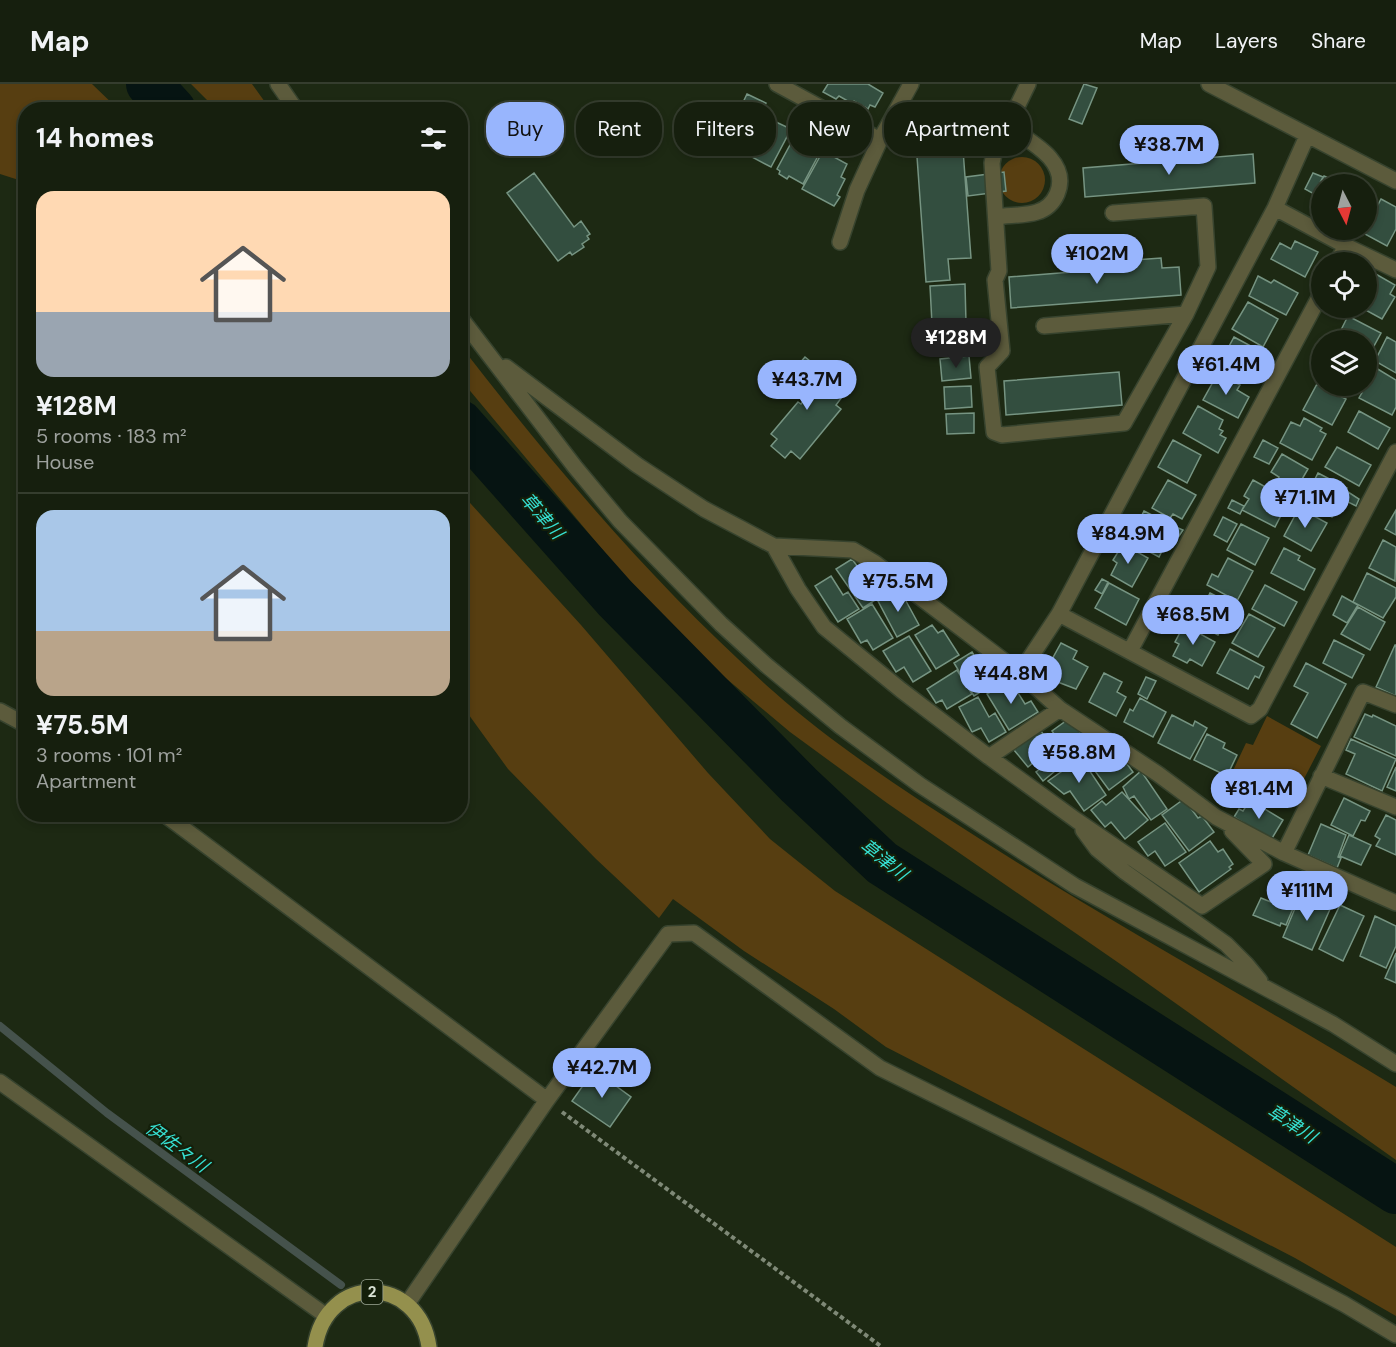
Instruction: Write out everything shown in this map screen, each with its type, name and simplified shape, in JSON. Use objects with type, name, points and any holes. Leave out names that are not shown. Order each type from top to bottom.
[{"type":"main road","name":"2","points":[[325,1315],[339,1302],[355,1294],[373,1292],[391,1295],[407,1304],[419,1317],[427,1333],[429,1347]]},
{"type":"main road","points":[[315,1347],[317,1331],[325,1315]]},
{"type":"street","points":[[278,84],[290,102]]},
{"type":"street","points":[[777,84],[796,88],[880,140]]},
{"type":"street","points":[[840,242],[857,190],[880,140],[911,84]]},
{"type":"street","points":[[1019,102],[1028,84]]},
{"type":"street","points":[[1209,84],[1396,181]]},
{"type":"street","points":[[1020,673],[1059,614],[1275,208],[1308,136]]},
{"type":"street","points":[[996,217],[1037,212],[1048,207],[1059,190],[1058,170],[1043,150],[1031,142]]},
{"type":"street","points":[[994,156],[992,163],[999,271],[995,280],[1002,351],[987,367],[994,432],[1002,435],[1124,423],[1186,314],[1208,267],[1204,206],[1113,213]]},
{"type":"street","points":[[1275,208],[1396,270]]},
{"type":"street","points":[[1343,252],[1346,246]]},
{"type":"street","points":[[1130,651],[1311,313]]},
{"type":"street","points":[[1044,326],[1186,314]]},
{"type":"street","points":[[468,327],[575,467],[620,521],[721,624],[840,726],[920,785],[1075,886],[1333,1024],[1396,1064]]},
{"type":"street","points":[[491,355],[647,471],[704,509],[774,546],[853,550],[875,563],[1020,673],[1060,709],[1158,774],[1229,825],[1284,853],[1396,903]]},
{"type":"street","points":[[1059,614],[1251,716],[1260,709],[1396,452]]},
{"type":"street","points":[[774,546],[798,589],[824,627],[901,690],[989,757],[1202,906],[1264,864],[1237,838],[1229,825]]},
{"type":"street","points":[[1284,853],[1363,692],[1396,705]]},
{"type":"street","points":[[989,757],[1060,709]]},
{"type":"street","points":[[0,711],[18,721]]},
{"type":"street","points":[[1321,776],[1396,807]]},
{"type":"street","points":[[1076,820],[1098,849],[1125,872],[1226,944],[1264,987]]},
{"type":"street","points":[[175,822],[547,1100]]},
{"type":"street","points":[[407,1304],[547,1100],[668,933],[694,933],[880,1068],[1148,1201],[1344,1304],[1396,1335]]},
{"type":"street","points":[[0,1082],[325,1315]]},
{"type":"path","points":[[547,1100],[882,1347]]},
{"type":"shaded area","points":[[0,84],[92,84],[111,102],[18,102],[18,180],[0,174]]},
{"type":"shaded area","points":[[191,84],[252,84],[265,102],[209,102]]},
{"type":"shaded area","points":[[1022,157],[1038,164],[1045,180],[1038,196],[1022,203],[1006,196],[999,180],[1006,164]]},
{"type":"shaded area","points":[[468,355],[570,481],[648,569],[730,652],[797,712],[847,751],[980,839],[1083,903],[1396,1087],[1396,1160],[1126,968],[887,803],[790,732],[703,659],[626,578],[468,388]]},
{"type":"shaded area","points":[[468,501],[581,625],[708,773],[770,839],[835,891],[1396,1247],[1396,1316],[1295,1258],[886,1047],[834,1009],[744,951],[673,899],[659,918],[596,859],[508,769],[468,714]]},
{"type":"shaded area","points":[[1267,716],[1321,746],[1293,800],[1230,777],[1246,743],[1253,745]]},
{"type":"building","points":[[828,84],[868,84],[883,93],[875,107],[872,106],[872,102],[850,102],[839,96],[836,99],[823,92]]},
{"type":"building","points":[[1084,84],[1097,88],[1082,124],[1069,119]]},
{"type":"building","points":[[747,94],[764,102],[743,102]]},
{"type":"building","points":[[776,122],[788,128],[788,135],[771,167],[750,156],[776,156]]},
{"type":"building","points":[[788,149],[788,156],[818,156],[803,184],[789,176],[787,179],[779,174],[780,171],[777,169]]},
{"type":"building","points":[[1253,154],[1255,183],[1085,197],[1083,168]]},
{"type":"building","points":[[820,156],[832,156],[847,164],[841,177],[845,179],[837,195],[840,197],[834,206],[802,189]]},
{"type":"building","points":[[917,156],[963,156],[971,258],[948,259],[950,280],[926,282]]},
{"type":"building","points":[[1004,172],[1006,191],[968,196],[966,177]]},
{"type":"building","points":[[534,173],[574,227],[581,221],[590,234],[587,236],[589,239],[582,244],[584,247],[572,255],[570,252],[558,261],[507,193]]},
{"type":"building","points":[[1311,177],[1311,192],[1305,189]]},
{"type":"building","points":[[1381,199],[1396,207],[1396,229],[1387,246],[1376,240],[1377,207]]},
{"type":"building","points":[[1295,241],[1318,252],[1311,252],[1311,265],[1305,277],[1271,259],[1280,243],[1291,249]]},
{"type":"building","points":[[1161,258],[1162,268],[1179,267],[1181,295],[1011,308],[1009,277],[1122,268],[1121,261]]},
{"type":"building","points":[[1377,275],[1395,285],[1390,294],[1395,297],[1382,319],[1377,316]]},
{"type":"building","points":[[1258,276],[1271,283],[1274,280],[1298,293],[1286,315],[1249,296]]},
{"type":"building","points":[[965,284],[966,323],[932,324],[930,286]]},
{"type":"building","points":[[1248,302],[1278,319],[1263,347],[1232,329]]},
{"type":"building","points":[[1347,318],[1352,318],[1375,330],[1341,330]]},
{"type":"building","points":[[1234,337],[1262,352],[1258,359],[1264,362],[1252,383],[1219,365]]},
{"type":"building","points":[[1387,337],[1396,342],[1396,373],[1377,362],[1377,357]]},
{"type":"building","points":[[967,344],[968,353],[940,355],[940,346]]},
{"type":"building","points":[[969,356],[971,378],[942,381],[940,359]]},
{"type":"building","points":[[805,357],[845,393],[836,405],[841,409],[800,459],[791,451],[785,458],[771,446],[777,439],[771,434],[798,402],[801,404],[807,396],[786,379]]},
{"type":"building","points":[[1377,369],[1396,380],[1396,407],[1392,415],[1359,398],[1360,396],[1377,396]]},
{"type":"building","points":[[1119,372],[1122,405],[1006,415],[1004,381]]},
{"type":"building","points":[[1218,373],[1240,385],[1237,390],[1249,397],[1238,418],[1203,400]]},
{"type":"building","points":[[971,386],[972,407],[945,409],[944,387]]},
{"type":"building","points":[[1311,395],[1340,396],[1346,399],[1332,425],[1303,410]]},
{"type":"building","points":[[1198,406],[1223,420],[1219,429],[1223,431],[1220,435],[1226,438],[1218,453],[1183,433]]},
{"type":"building","points":[[1359,411],[1390,428],[1378,449],[1348,432]]},
{"type":"building","points":[[974,413],[974,433],[947,434],[946,414]]},
{"type":"building","points":[[1304,418],[1322,428],[1320,431],[1326,434],[1312,460],[1280,443],[1291,422],[1300,426]]},
{"type":"building","points":[[1173,440],[1201,455],[1187,483],[1158,467]]},
{"type":"building","points":[[1263,440],[1278,448],[1269,464],[1254,457]]},
{"type":"building","points":[[1337,447],[1371,465],[1359,486],[1325,467]]},
{"type":"building","points":[[1282,454],[1308,469],[1294,493],[1276,483],[1279,477],[1271,472]]},
{"type":"building","points":[[1318,473],[1347,488],[1332,517],[1303,503]]},
{"type":"building","points":[[1168,480],[1196,495],[1182,519],[1173,514],[1170,518],[1152,508]]},
{"type":"building","points":[[1253,480],[1289,500],[1275,527],[1242,510],[1249,499],[1244,496]]},
{"type":"building","points":[[1348,492],[1359,499],[1356,506],[1344,500]]},
{"type":"building","points":[[1232,500],[1244,506],[1240,514],[1228,508]]},
{"type":"building","points":[[1299,508],[1327,523],[1311,551],[1284,536]]},
{"type":"building","points":[[1396,510],[1396,535],[1385,529]]},
{"type":"building","points":[[1144,511],[1166,522],[1162,529],[1165,531],[1159,542],[1165,545],[1159,557],[1129,541]]},
{"type":"building","points":[[1223,517],[1237,524],[1227,542],[1214,535]]},
{"type":"building","points":[[1169,524],[1183,530],[1179,536],[1166,530]]},
{"type":"building","points":[[1241,524],[1269,538],[1255,565],[1227,550]]},
{"type":"building","points":[[1383,540],[1396,547],[1395,581],[1369,568]]},
{"type":"building","points":[[1123,544],[1148,558],[1132,587],[1111,575],[1117,563],[1113,560]]},
{"type":"building","points":[[1284,548],[1300,556],[1298,560],[1315,569],[1304,590],[1271,573]]},
{"type":"building","points":[[1228,558],[1253,571],[1237,601],[1207,585],[1212,574],[1218,577]]},
{"type":"building","points":[[852,559],[860,570],[865,567],[874,581],[880,577],[889,591],[863,608],[836,569]]},
{"type":"building","points":[[1367,573],[1396,588],[1396,597],[1383,618],[1353,602]]},
{"type":"building","points":[[831,576],[843,595],[848,592],[859,609],[838,622],[815,586]]},
{"type":"building","points":[[1102,579],[1108,582],[1102,594],[1095,590]]},
{"type":"building","points":[[1109,583],[1139,599],[1126,625],[1095,608]]},
{"type":"building","points":[[1265,585],[1297,602],[1284,626],[1252,609]]},
{"type":"building","points":[[900,590],[919,625],[897,637],[878,601]]},
{"type":"building","points":[[1210,593],[1234,605],[1218,635],[1183,617],[1193,597],[1205,603]]},
{"type":"building","points":[[1342,596],[1358,605],[1347,623],[1333,615]]},
{"type":"building","points":[[872,604],[893,638],[873,650],[867,640],[861,643],[847,619]]},
{"type":"building","points":[[1358,607],[1385,622],[1370,650],[1341,634]]},
{"type":"building","points":[[1249,614],[1275,628],[1258,657],[1232,643]]},
{"type":"building","points":[[932,625],[938,633],[943,630],[959,655],[936,669],[915,635]]},
{"type":"building","points":[[1184,625],[1215,642],[1202,666],[1190,659],[1187,663],[1173,656],[1179,644],[1175,642]]},
{"type":"building","points":[[909,636],[931,671],[913,682],[904,667],[896,672],[883,651]]},
{"type":"building","points":[[1334,640],[1364,655],[1352,678],[1323,663]]},
{"type":"building","points":[[1061,643],[1077,651],[1073,659],[1088,667],[1076,689],[1055,681],[1056,678],[1045,672]]},
{"type":"building","points":[[1396,645],[1396,696],[1376,687]]},
{"type":"building","points":[[1230,649],[1264,667],[1259,678],[1255,676],[1248,689],[1217,673]]},
{"type":"building","points":[[972,652],[992,685],[974,696],[954,663]]},
{"type":"building","points":[[1306,663],[1346,684],[1317,738],[1291,724],[1308,693],[1294,686]]},
{"type":"building","points":[[957,670],[972,694],[947,709],[942,700],[936,703],[927,689]]},
{"type":"building","points":[[1104,673],[1122,682],[1117,692],[1126,697],[1116,716],[1089,702]]},
{"type":"building","points":[[1146,677],[1156,681],[1147,699],[1138,694]]},
{"type":"building","points":[[1010,680],[1025,704],[1031,701],[1038,712],[1009,730],[987,694]]},
{"type":"building","points":[[978,697],[989,717],[995,713],[1006,732],[989,742],[981,728],[972,732],[959,707]]},
{"type":"building","points":[[1140,698],[1166,712],[1153,737],[1124,722],[1130,709],[1133,711]]},
{"type":"building","points":[[1365,714],[1372,717],[1373,715],[1396,726],[1396,756],[1354,737]]},
{"type":"building","points":[[1172,715],[1193,726],[1195,721],[1207,728],[1190,759],[1158,743]]},
{"type":"building","points":[[1070,718],[1091,748],[1073,761],[1052,731]]},
{"type":"building","points":[[1039,729],[1066,762],[1043,781],[1036,772],[1040,769],[1034,762],[1028,767],[1014,750]]},
{"type":"building","points":[[1207,734],[1225,743],[1223,748],[1237,755],[1227,776],[1194,760]]},
{"type":"building","points":[[1351,739],[1396,759],[1382,791],[1346,774],[1355,754],[1346,750]]},
{"type":"building","points":[[1103,742],[1117,760],[1122,757],[1133,772],[1109,790],[1084,756]]},
{"type":"building","points":[[1081,758],[1106,795],[1084,811],[1070,791],[1064,794],[1048,781]]},
{"type":"building","points":[[1396,767],[1396,791],[1387,787]]},
{"type":"building","points":[[1141,771],[1167,809],[1151,820],[1134,796],[1129,799],[1123,787]]},
{"type":"building","points":[[1220,785],[1234,790],[1231,797],[1218,792]]},
{"type":"building","points":[[1122,792],[1148,820],[1125,839],[1111,822],[1105,827],[1091,810],[1102,801],[1106,805]]},
{"type":"building","points":[[1344,798],[1370,811],[1365,821],[1361,820],[1353,836],[1331,825]]},
{"type":"building","points":[[1184,799],[1198,818],[1202,816],[1214,832],[1189,851],[1162,815]]},
{"type":"building","points":[[1250,800],[1283,820],[1271,840],[1234,817],[1239,809],[1243,811]]},
{"type":"building","points":[[1386,815],[1396,820],[1396,855],[1376,846],[1380,839],[1375,836]]},
{"type":"building","points":[[1165,823],[1186,852],[1165,866],[1155,851],[1148,856],[1138,842]]},
{"type":"building","points":[[1321,824],[1346,835],[1338,857],[1341,858],[1337,868],[1308,855]]},
{"type":"building","points":[[1349,835],[1371,845],[1361,865],[1340,856]]},
{"type":"building","points":[[1210,841],[1218,852],[1223,849],[1233,864],[1229,867],[1231,869],[1199,892],[1179,863]]},
{"type":"building","points":[[1292,890],[1299,894],[1286,925],[1281,923],[1280,926],[1253,915],[1261,898],[1271,902],[1276,892],[1289,897]]},
{"type":"building","points":[[1301,894],[1331,907],[1312,950],[1283,937]]},
{"type":"building","points":[[1340,905],[1364,916],[1343,961],[1319,949]]},
{"type":"building","points":[[1375,916],[1396,926],[1396,946],[1386,968],[1360,956]]},
{"type":"building","points":[[1396,953],[1396,983],[1385,978]]},
{"type":"building","points":[[594,1070],[631,1097],[610,1127],[572,1101]]},
{"type":"waterway","name":"草津川","points":[[149,84],[166,102]]},
{"type":"waterway","name":"草津川","points":[[468,432],[615,598],[799,785],[882,863],[1396,1191]]},
{"type":"waterway","name":"伊佐々川","points":[[0,1026],[107,1113],[341,1285]]}]
